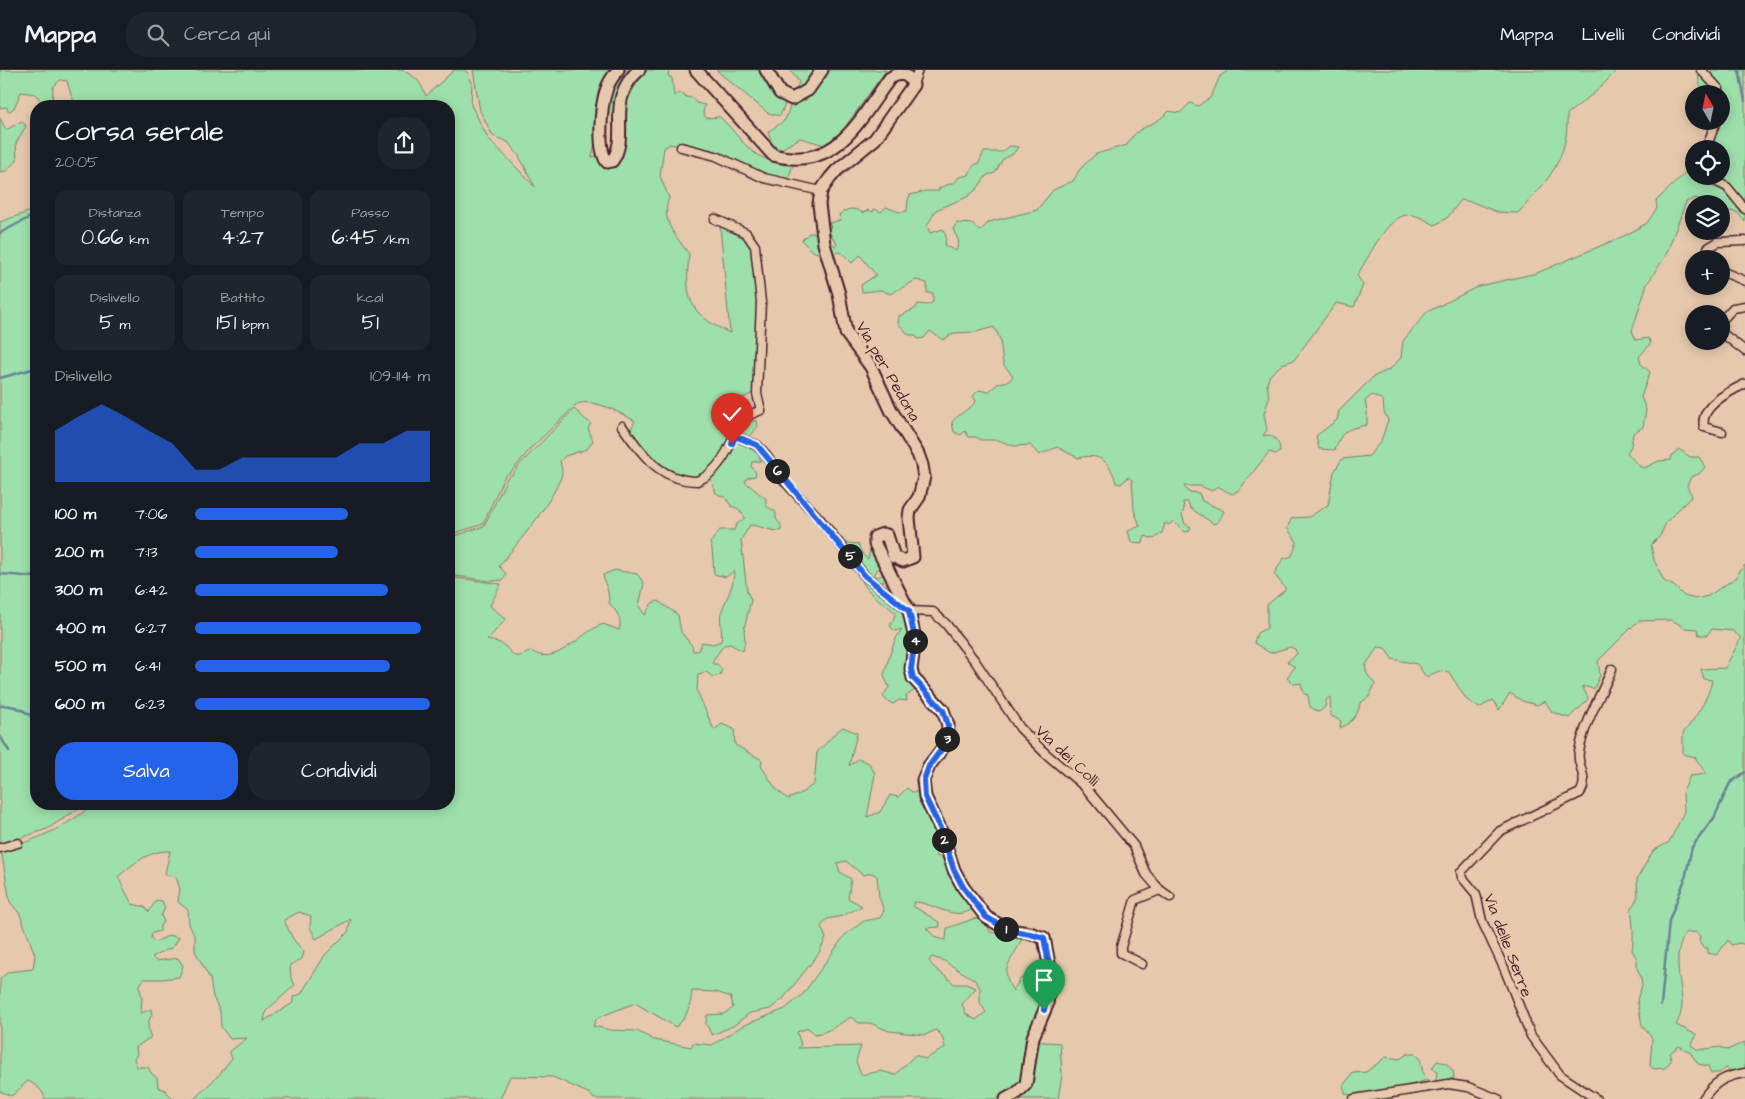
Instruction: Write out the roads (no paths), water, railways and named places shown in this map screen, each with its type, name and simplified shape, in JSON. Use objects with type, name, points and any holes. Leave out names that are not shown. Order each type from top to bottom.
[{"type":"street","points":[[618,70],[605,91],[602,144],[603,157],[607,162],[612,161],[617,155],[619,113],[624,86],[638,70]]},
{"type":"street","points":[[696,70],[773,155],[789,159],[811,156],[832,149],[848,137],[896,72],[909,77],[913,84]]},
{"type":"street","points":[[766,70],[780,93],[792,99],[808,90],[822,70]]},
{"type":"street","points":[[681,146],[716,156],[764,178],[820,191],[837,170],[852,160],[875,139],[913,84],[918,70]]},
{"type":"street","points":[[1701,70],[1715,85]]},
{"type":"street","points":[[1723,185],[1727,187],[1745,209]]},
{"type":"street","name":"Via per Pedona","points":[[820,191],[819,220],[839,294],[846,333],[871,367],[891,410],[918,454],[923,471],[924,477],[919,496],[910,510],[909,518],[913,557],[903,561],[894,556],[887,535],[878,534],[875,537],[878,554],[909,611]]},
{"type":"street","points":[[622,426],[651,464],[663,472],[689,481],[701,479],[723,458],[735,436],[740,419],[761,410],[757,394],[761,310],[758,258],[755,246],[746,232],[714,219]]},
{"type":"street","points":[[1708,250],[1708,248],[1718,242],[1745,241]]},
{"type":"street","points":[[1730,274],[1745,280]]},
{"type":"street","points":[[1745,306],[1733,308],[1722,320],[1722,333],[1745,351]]},
{"type":"street","points":[[1722,432],[1704,427],[1703,420],[1707,412],[1730,391],[1745,384]]},
{"type":"street","points":[[735,436],[757,445],[763,451],[786,483],[819,518],[865,576],[909,611],[915,639],[911,669],[913,678],[943,710],[948,725],[947,742],[929,766],[924,780],[925,797],[940,828],[954,870],[972,900],[986,917],[1008,930],[1044,938],[1050,969],[1046,1005],[1032,1037],[1026,1084],[1017,1093],[1006,1099]]},
{"type":"street","name":"Via dei Colli","points":[[909,611],[933,612],[946,624],[975,661],[1020,728],[1090,794],[1134,846],[1146,874],[1160,890],[1170,897]]},
{"type":"street","name":"Via delle Serre","points":[[1596,1099],[1560,1075],[1530,1036],[1505,970],[1482,921],[1476,894],[1462,878],[1462,872],[1500,831],[1578,794],[1583,789],[1579,751],[1592,711],[1612,669]]},
{"type":"street","points":[[0,848],[18,843]]},
{"type":"street","points":[[1142,964],[1120,953],[1121,947],[1134,900],[1160,890]]},
{"type":"street","points":[[1703,1099],[1710,1088],[1721,1079],[1745,1073]]},
{"type":"street","points":[[1354,1099],[1448,1084],[1468,1087],[1498,1099]]},
{"type":"waterway","points":[[1739,70],[1745,101]]},
{"type":"waterway","points":[[0,233],[30,217]]},
{"type":"waterway","points":[[0,378],[30,370]]},
{"type":"waterway","points":[[0,574],[30,576]]},
{"type":"waterway","points":[[0,706],[20,708],[30,716]]},
{"type":"waterway","points":[[0,736],[9,751]]},
{"type":"waterway","points":[[1661,1005],[1669,921],[1685,879],[1692,847],[1714,818],[1730,783],[1745,772]]}]
